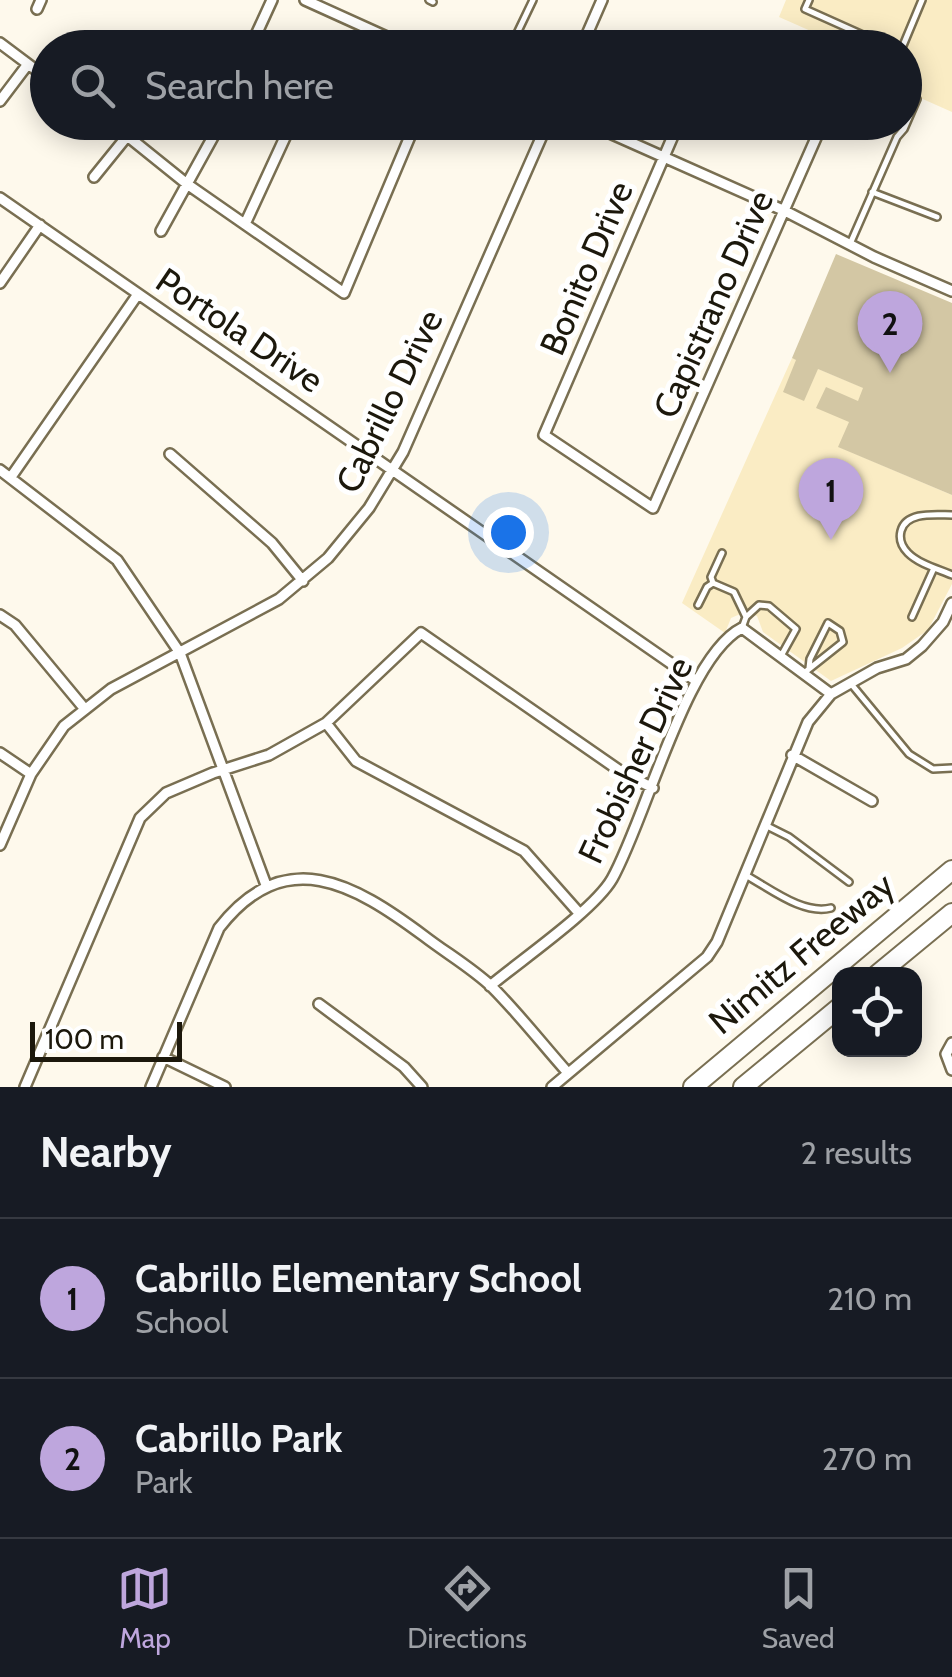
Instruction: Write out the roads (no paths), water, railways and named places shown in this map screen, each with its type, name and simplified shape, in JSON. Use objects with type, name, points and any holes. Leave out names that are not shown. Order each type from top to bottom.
[{"type":"highway","name":"Nimitz Freeway","points":[[693,1087],[952,870]]},
{"type":"highway","name":"Nimitz Freeway","points":[[886,967],[952,913]]},
{"type":"highway","name":"Nimitz Freeway","points":[[743,1087],[832,1013]]},
{"type":"street","points":[[305,0],[371,30]]},
{"type":"street","points":[[589,30],[602,0]]},
{"type":"street","points":[[256,30],[266,1]]},
{"type":"street","points":[[0,43],[28,64],[0,101]]},
{"type":"street","points":[[94,177],[124,140]]},
{"type":"street","points":[[134,140],[187,184],[344,293],[408,140]]},
{"type":"street","points":[[162,230],[212,140]]},
{"type":"street","points":[[245,224],[285,140]]},
{"type":"street","name":"Cabrillo Drive","points":[[0,845],[31,774],[64,726],[84,708],[111,689],[254,615],[303,581],[348,536],[394,469],[540,140]]},
{"type":"street","points":[[624,140],[952,291]]},
{"type":"street","name":"Bonito Drive","points":[[652,508],[544,435],[672,140]]},
{"type":"street","name":"Capistrano Drive","points":[[652,508],[816,140]]},
{"type":"street","name":"Portola Drive","points":[[0,198],[695,680]]},
{"type":"street","points":[[0,282],[40,225]]},
{"type":"street","points":[[11,478],[138,294]]},
{"type":"street","points":[[170,454],[272,542],[303,581]]},
{"type":"street","points":[[0,470],[116,560],[180,653],[266,885]]},
{"type":"street","points":[[552,1087],[707,956],[717,942],[808,722],[831,694],[877,668],[906,659],[943,622],[952,603]]},
{"type":"street","points":[[0,615],[14,625],[84,708]]},
{"type":"street","points":[[744,623],[831,694]]},
{"type":"street","name":"Frobisher Drive","points":[[490,986],[579,913],[611,881],[695,680],[744,623]]},
{"type":"street","points":[[25,1087],[140,818],[166,794],[270,755],[326,723],[422,633],[623,773],[653,788]]},
{"type":"street","points":[[326,723],[356,761],[524,851],[579,913]]},
{"type":"street","points":[[0,753],[31,774]]},
{"type":"street","points":[[792,755],[872,801]]},
{"type":"street","points":[[150,1087],[219,928],[233,910],[266,885],[300,879],[338,884],[376,900],[490,986],[568,1073]]},
{"type":"street","points":[[319,1004],[404,1067],[422,1087]]},
{"type":"street","points":[[952,1043],[946,1054],[952,1070]]},
{"type":"street","points":[[164,1058],[225,1087]]},
{"type":"lane","points":[[518,30],[532,0]]},
{"type":"lane","points":[[809,0],[805,9],[852,30]]},
{"type":"lane","points":[[910,30],[922,0]]},
{"type":"lane","points":[[850,244],[897,140]]},
{"type":"lane","points":[[872,192],[937,217]]},
{"type":"lane","points":[[952,516],[910,518],[900,536],[903,550],[952,575]]},
{"type":"lane","points":[[698,605],[713,583],[722,553]]},
{"type":"lane","points":[[912,617],[934,568]]},
{"type":"lane","points":[[713,583],[734,592],[744,623]]},
{"type":"lane","points":[[744,623],[759,606],[769,606],[794,624],[796,634],[781,656]]},
{"type":"lane","points":[[828,623],[840,631],[844,642],[807,671],[828,623]]},
{"type":"lane","points":[[850,682],[910,754],[933,769],[952,768]]},
{"type":"lane","points":[[764,825],[789,837],[849,882]]},
{"type":"lane","points":[[744,875],[803,906],[816,910],[831,908]]},
{"type":"place","name":"Cabrillo Park","points":[[890,373]]},
{"type":"place","name":"Cabrillo Elementary School","points":[[831,540]]}]
